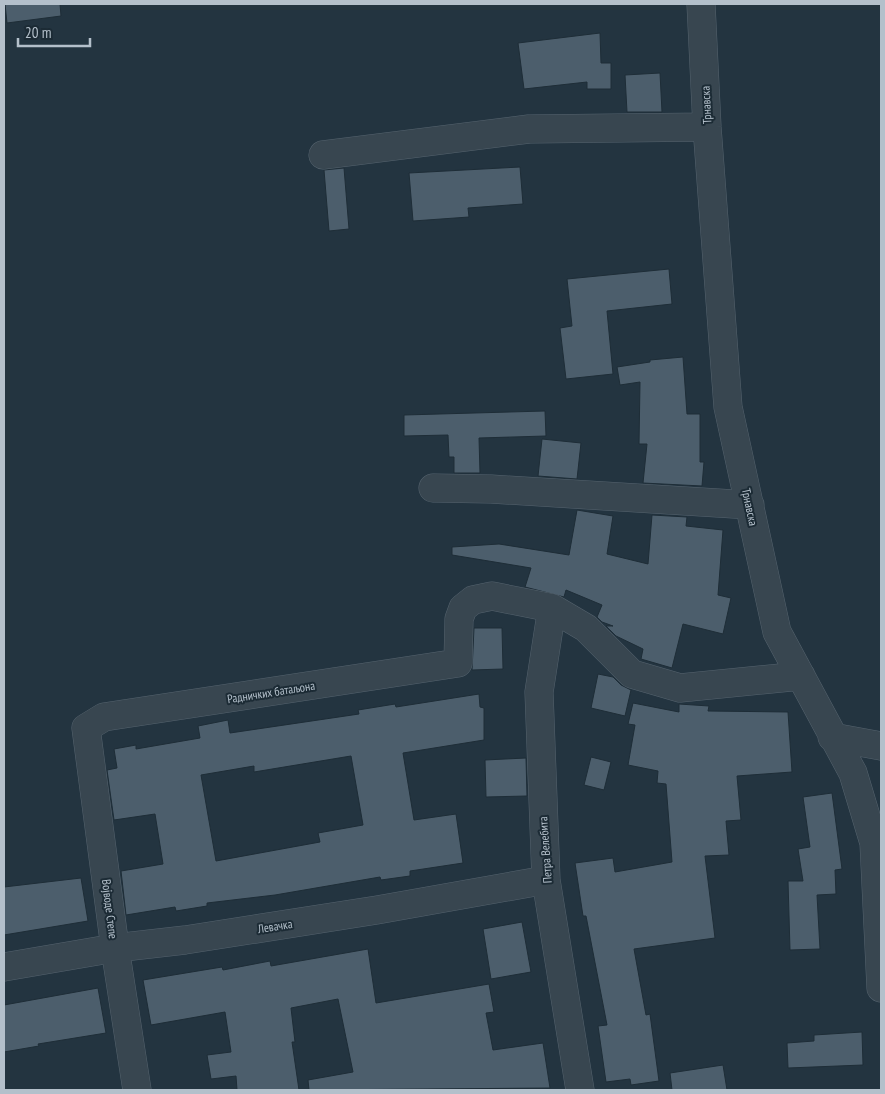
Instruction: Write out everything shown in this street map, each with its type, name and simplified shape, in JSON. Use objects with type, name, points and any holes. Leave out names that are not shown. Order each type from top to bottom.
[{"type":"street","name":"Трнавска","points":[[701,4],[707,127],[728,407],[777,632],[853,773],[874,843],[878,861],[881,988]]},
{"type":"street","points":[[323,155],[529,129],[707,127]]},
{"type":"street","points":[[433,488],[491,489],[750,506]]},
{"type":"street","name":"Радничких батаљона","points":[[86,728],[104,717],[458,663],[459,619],[463,608],[473,600],[492,596],[552,608]]},
{"type":"street","points":[[552,608],[586,628],[632,674],[680,688],[801,676]]},
{"type":"street","name":"Петра Велебита","points":[[552,608],[539,692],[546,880],[580,1090]]},
{"type":"street","name":"Војводе Степе","points":[[86,728],[115,948],[137,1090]]},
{"type":"street","points":[[832,737],[881,746]]},
{"type":"street","name":"Левачка","points":[[4,967],[115,948],[185,940],[329,917],[546,880]]},
{"type":"building","points":[[5,4],[60,4],[61,16],[7,23]]},
{"type":"building","points":[[600,33],[601,63],[611,63],[611,89],[587,89],[587,82],[524,89],[518,43]]},
{"type":"building","points":[[660,73],[662,112],[627,112],[625,75]]},
{"type":"building","points":[[520,167],[523,204],[468,208],[469,217],[413,221],[409,173]]},
{"type":"building","points":[[344,168],[349,229],[329,231],[324,170]]},
{"type":"building","points":[[669,269],[672,304],[607,311],[613,374],[566,379],[560,328],[572,326],[567,279]]},
{"type":"building","points":[[683,357],[687,414],[700,414],[700,462],[704,462],[702,486],[643,483],[647,444],[639,444],[640,382],[620,385],[617,367],[650,362],[650,360]]},
{"type":"building","points":[[545,411],[546,436],[479,438],[480,473],[454,473],[454,457],[449,457],[448,435],[404,436],[404,415]]},
{"type":"building","points":[[542,439],[581,443],[577,479],[538,476]]},
{"type":"building","points":[[577,510],[613,516],[607,554],[648,564],[652,515],[687,517],[686,526],[723,530],[718,595],[731,598],[723,634],[683,624],[672,668],[641,659],[643,649],[616,636],[606,626],[613,626],[602,622],[597,617],[602,605],[566,590],[564,597],[525,587],[531,568],[452,555],[452,547],[499,544],[569,555]]},
{"type":"building","points":[[474,628],[502,628],[503,669],[472,670]]},
{"type":"building","points":[[598,674],[613,677],[621,685],[631,690],[625,716],[591,708]]},
{"type":"building","points":[[479,694],[480,707],[484,708],[484,740],[403,753],[414,820],[456,814],[463,863],[410,871],[410,876],[381,880],[380,877],[275,895],[207,903],[207,906],[176,911],[175,907],[126,915],[121,871],[163,864],[155,814],[114,820],[107,770],[117,768],[114,749],[136,745],[136,749],[200,738],[198,726],[228,720],[230,733],[359,714],[358,710],[395,704],[396,707]],"holes":[[[351,756],[363,825],[318,833],[320,842],[216,861],[201,775],[254,766],[254,772]]]},
{"type":"building","points":[[633,703],[679,712],[679,704],[709,706],[708,711],[788,712],[792,772],[737,776],[741,820],[726,821],[729,855],[705,856],[715,938],[634,949],[646,1015],[650,1014],[659,1081],[631,1085],[630,1079],[606,1082],[598,1026],[607,1025],[586,916],[583,916],[575,863],[613,858],[615,872],[672,862],[666,784],[657,783],[658,771],[628,765],[635,725],[628,724]]},
{"type":"building","points":[[591,757],[611,762],[604,790],[584,785]]},
{"type":"building","points":[[526,758],[527,796],[486,797],[485,760]]},
{"type":"building","points":[[832,793],[842,869],[835,870],[836,894],[817,895],[820,949],[790,950],[788,881],[803,881],[798,849],[810,847],[803,797]]},
{"type":"building","points":[[81,878],[88,921],[4,935],[4,887]]},
{"type":"building","points":[[522,922],[531,972],[491,979],[483,929]]},
{"type":"building","points":[[368,949],[376,1003],[489,984],[494,1012],[486,1013],[493,1050],[543,1043],[550,1088],[309,1090],[308,1080],[353,1072],[338,999],[291,1008],[295,1042],[292,1042],[299,1090],[237,1090],[236,1076],[211,1079],[207,1055],[231,1052],[225,1012],[151,1025],[143,980],[222,967],[223,970],[270,961],[271,966]]},
{"type":"building","points":[[98,988],[106,1033],[38,1044],[39,1046],[4,1052],[4,1005]]},
{"type":"building","points":[[862,1032],[863,1065],[788,1068],[787,1043],[814,1041],[814,1035]]},
{"type":"building","points":[[723,1065],[727,1090],[672,1090],[670,1073]]}]
